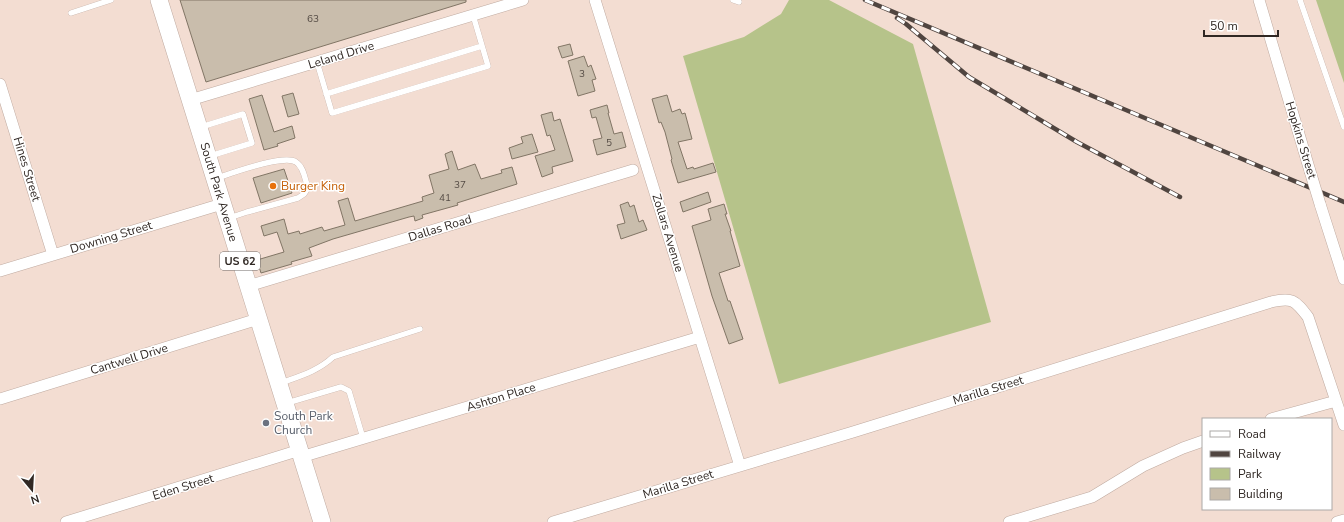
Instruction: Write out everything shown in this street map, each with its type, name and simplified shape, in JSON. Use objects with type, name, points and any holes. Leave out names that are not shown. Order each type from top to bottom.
[{"type":"main road","name":"South Park Avenue","points":[[159,0],[322,522]]},
{"type":"street","name":"Leland Drive","points":[[190,100],[523,0]]},
{"type":"street","name":"Zollars Avenue","points":[[595,0],[740,466]]},
{"type":"street","name":"Hopkins Street","points":[[1259,0],[1344,279]]},
{"type":"street","name":"Hines Street","points":[[0,84],[53,255]]},
{"type":"street","name":"Dallas Road","points":[[248,286],[633,170]]},
{"type":"street","name":"Downing Street","points":[[0,271],[53,255],[225,211]]},
{"type":"street","name":"Marilla Street","points":[[553,522],[740,466],[1263,304],[1285,299],[1298,304],[1308,317],[1344,425]]},
{"type":"street","name":"Cantwell Drive","points":[[0,399],[258,320]]},
{"type":"street","name":"Ashton Place","points":[[301,454],[363,438],[700,337]]},
{"type":"street","points":[[1275,418],[1336,401]]},
{"type":"street","points":[[1009,522],[1092,497],[1143,466],[1202,441]]},
{"type":"street","name":"Eden Street","points":[[66,522],[301,454]]},
{"type":"street","points":[[1337,522],[1344,520]]},
{"type":"lane","points":[[71,13],[110,0]]},
{"type":"lane","points":[[1300,0],[1344,127]]},
{"type":"lane","points":[[317,62],[332,113],[488,66],[472,15]]},
{"type":"lane","points":[[326,94],[482,46]]},
{"type":"lane","points":[[198,128],[243,114],[252,143],[208,157]]},
{"type":"lane","points":[[214,179],[275,161],[290,159],[298,162],[303,171],[308,188],[304,194],[298,198],[247,212],[225,211]]},
{"type":"lane","points":[[279,383],[309,373],[326,364],[333,357],[420,329]]},
{"type":"lane","points":[[285,403],[341,387],[349,392],[363,438]]},
{"type":"green space","points":[[789,0],[829,0],[913,44],[991,322],[779,384],[683,56],[744,37],[781,14]]},
{"type":"green space","points":[[1316,0],[1344,0],[1344,83]]},
{"type":"building","points":[[180,0],[466,0],[466,2],[206,82]]},
{"type":"building","points":[[570,44],[573,55],[562,58],[558,47]]},
{"type":"building","points":[[584,56],[588,67],[591,65],[596,79],[592,80],[595,91],[578,96],[568,61]]},
{"type":"building","points":[[293,93],[299,114],[288,117],[282,96]]},
{"type":"building","points":[[262,95],[274,132],[292,126],[295,138],[277,144],[278,146],[264,150],[249,99]]},
{"type":"building","points":[[667,95],[672,112],[680,109],[682,114],[685,113],[692,139],[678,142],[687,169],[693,167],[694,169],[713,163],[716,172],[678,183],[665,132],[661,122],[659,123],[652,99]]},
{"type":"building","points":[[607,105],[614,134],[622,132],[626,147],[597,155],[593,140],[602,138],[596,117],[592,118],[590,110]]},
{"type":"building","points":[[552,112],[554,121],[560,119],[573,161],[552,167],[553,173],[542,177],[535,156],[555,150],[550,135],[547,136],[541,115]]},
{"type":"building","points":[[532,134],[538,152],[512,159],[509,148],[523,143],[521,137]]},
{"type":"building","points":[[452,151],[458,170],[475,164],[481,179],[502,173],[501,170],[512,167],[517,184],[457,203],[458,205],[422,215],[423,218],[415,221],[414,216],[409,217],[333,239],[309,248],[312,256],[291,262],[292,264],[261,273],[257,260],[284,252],[277,232],[264,236],[261,226],[284,219],[288,234],[299,231],[300,234],[322,227],[324,231],[345,225],[338,201],[348,198],[355,221],[423,201],[422,197],[434,193],[429,175],[449,169],[445,154]]},
{"type":"building","name":"Burger King","points":[[284,169],[292,193],[261,203],[253,178]]},
{"type":"building","points":[[708,192],[711,202],[683,212],[680,202]]},
{"type":"building","points":[[628,202],[630,207],[634,205],[639,222],[643,220],[647,230],[621,239],[617,225],[625,223],[620,205]]},
{"type":"building","points":[[724,204],[727,214],[725,214],[740,266],[719,273],[743,339],[729,344],[712,296],[692,226],[711,220],[708,209]]},
{"type":"railway","points":[[865,0],[1344,202]]},
{"type":"railway","points":[[897,18],[969,77],[1077,142],[1180,197]]},
{"type":"place","name":"Burger King","points":[[273,186]]},
{"type":"place","name":"South Park Church","points":[[266,423]]}]
